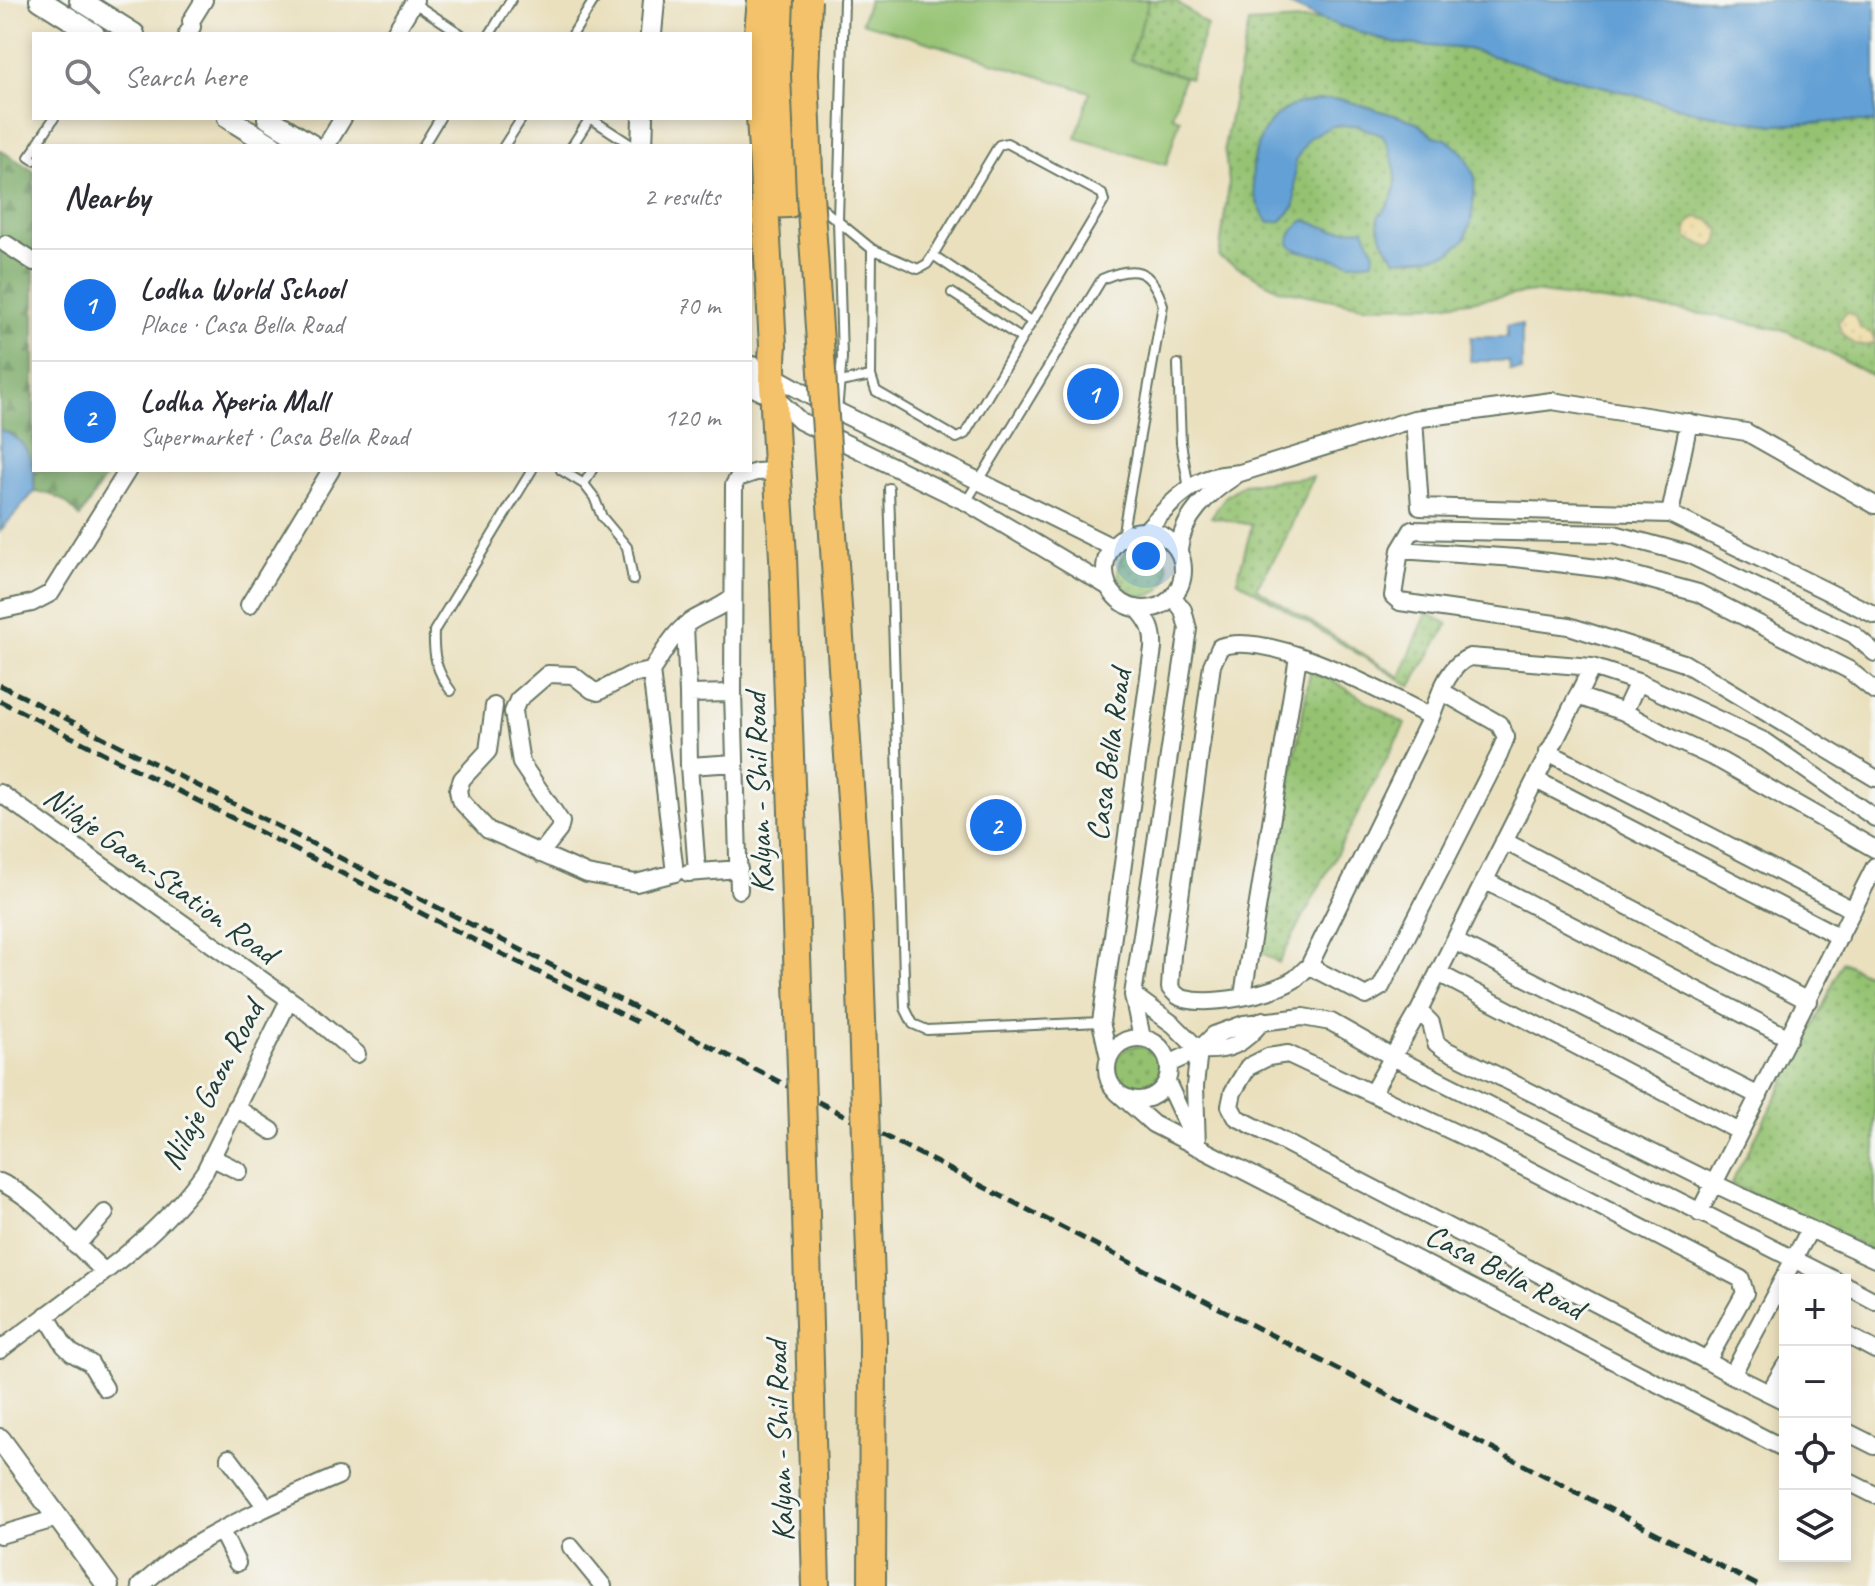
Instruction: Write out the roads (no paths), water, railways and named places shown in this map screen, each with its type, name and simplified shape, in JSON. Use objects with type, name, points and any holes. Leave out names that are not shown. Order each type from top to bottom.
[{"type":"main road","name":"Kalyan - Shil Road","points":[[761,0],[757,42],[756,173],[771,211],[773,346],[761,380],[780,508],[791,722],[816,1586]]},
{"type":"main road","name":"Kalyan - Shil Road","points":[[771,211],[789,174],[782,43],[786,0]]},
{"type":"main road","points":[[808,0],[805,74],[810,195],[858,903],[873,1341],[872,1586]]},
{"type":"street","points":[[40,0],[91,32]]},
{"type":"street","points":[[80,0],[112,28]]},
{"type":"street","points":[[188,32],[191,21],[204,0]]},
{"type":"street","points":[[651,32],[654,0]]},
{"type":"street","points":[[395,32],[414,2]]},
{"type":"street","points":[[231,120],[270,144]]},
{"type":"street","points":[[271,120],[310,144]]},
{"type":"street","points":[[327,144],[342,120]]},
{"type":"street","points":[[642,144],[643,120]]},
{"type":"street","points":[[756,173],[789,174]]},
{"type":"street","points":[[6,244],[32,261]]},
{"type":"street","points":[[761,380],[837,411],[978,482],[1117,542]]},
{"type":"street","name":"Casa Bella Road","points":[[761,380],[800,421],[966,502],[1107,586],[1124,604],[1137,608],[1147,620],[1153,632],[1152,666],[1101,1022],[1109,1058],[1108,1076],[1117,1092],[1153,1124],[1779,1446]]},
{"type":"street","points":[[1146,530],[1190,490],[1213,477],[1240,473],[1414,419],[1552,401],[1746,432],[1875,505]]},
{"type":"street","points":[[1414,419],[1420,507],[1670,514],[1875,615]]},
{"type":"street","points":[[1670,514],[1689,422]]},
{"type":"street","points":[[739,890],[733,693],[734,485],[738,478],[756,472],[776,471]]},
{"type":"street","points":[[0,610],[32,603],[51,593],[127,472]]},
{"type":"street","points":[[249,605],[330,472]]},
{"type":"street","points":[[1179,550],[1187,523],[1200,503],[1240,473]]},
{"type":"street","points":[[1107,586],[1106,559],[1117,542],[1133,531],[1146,530],[1159,532],[1170,539],[1179,550],[1184,574],[1180,586],[1173,597],[1162,605],[1150,609],[1137,608]]},
{"type":"street","points":[[1875,653],[1853,634],[1688,554],[1614,534],[1412,530],[1400,550],[1393,596],[1400,602],[1569,626],[1684,663],[1875,778]]},
{"type":"street","points":[[1400,550],[1516,558],[1614,570],[1698,593],[1849,670],[1875,691]]},
{"type":"street","name":"Casa Bella Road","points":[[1142,1038],[1133,995],[1188,629],[1183,610],[1173,597]]},
{"type":"street","points":[[540,854],[559,830],[561,822],[521,763],[513,712],[518,700],[548,674],[573,675],[598,692],[630,675],[651,671],[685,625],[716,610],[732,598]]},
{"type":"street","points":[[685,625],[689,766],[697,872]]},
{"type":"street","points":[[1431,717],[1336,669],[1232,642],[1220,647],[1212,665],[1172,955],[1170,988],[1177,996],[1212,1000],[1265,992],[1294,979],[1309,966],[1431,717],[1441,691],[1458,661],[1470,657],[1592,667],[1638,682],[1766,742],[1875,818]]},
{"type":"street","points":[[1243,995],[1298,657]]},
{"type":"street","points":[[1372,1093],[1419,1011],[1592,667]]},
{"type":"street","points":[[651,671],[675,873]]},
{"type":"street","points":[[1624,712],[1638,682]]},
{"type":"street","points":[[1309,966],[1366,996],[1381,987],[1499,755],[1506,737],[1499,724],[1441,691]]},
{"type":"street","points":[[688,694],[733,693]]},
{"type":"street","points":[[1577,696],[1624,712],[1721,761],[1875,849]]},
{"type":"street","points":[[494,706],[488,751],[462,779],[458,790],[460,800],[488,830],[587,874],[636,883],[675,873],[739,869]]},
{"type":"street","points":[[1548,752],[1853,910]]},
{"type":"street","points":[[689,766],[735,763]]},
{"type":"street","points":[[1536,780],[1840,937]]},
{"type":"street","name":"Nilaje Gaon-Station Road","points":[[0,793],[289,1000],[357,1054]]},
{"type":"street","points":[[1504,841],[1808,1001]]},
{"type":"street","points":[[1699,1213],[1875,866]]},
{"type":"street","points":[[1484,880],[1789,1038]]},
{"type":"street","points":[[1454,941],[1759,1096]]},
{"type":"street","points":[[1438,973],[1740,1132]]},
{"type":"street","points":[[1133,995],[1174,1025],[1199,1050]]},
{"type":"street","name":"Nilaje Gaon Road","points":[[0,1350],[104,1271],[152,1231],[191,1191],[289,1000]]},
{"type":"street","points":[[1419,1011],[1431,1023],[1436,1043],[1444,1049],[1715,1184],[1875,1259]]},
{"type":"street","points":[[1171,1063],[1199,1050],[1220,1051],[1248,1038],[1263,1020],[1303,1017],[1331,1022],[1391,1056],[1823,1274]]},
{"type":"street","points":[[1109,1058],[1122,1042],[1142,1038],[1157,1043],[1171,1063],[1162,1090],[1145,1099],[1135,1100],[1117,1092]]},
{"type":"street","points":[[1197,1147],[1195,1086],[1199,1050]]},
{"type":"street","points":[[1707,1361],[1745,1293],[1741,1279],[1475,1142],[1288,1054],[1268,1057],[1248,1067],[1233,1092],[1230,1106],[1236,1117],[1732,1375],[1779,1398]]},
{"type":"street","points":[[1167,1082],[1197,1147]]},
{"type":"street","points":[[235,1107],[272,1131]]},
{"type":"street","points":[[211,1157],[239,1171]]},
{"type":"street","points":[[0,1182],[32,1201],[104,1271]]},
{"type":"street","points":[[76,1246],[105,1213]]},
{"type":"street","points":[[1732,1375],[1810,1229]]},
{"type":"street","points":[[1851,1288],[1875,1301]]},
{"type":"street","points":[[46,1315],[64,1345],[90,1363],[105,1388]]},
{"type":"street","points":[[1851,1337],[1875,1350]]},
{"type":"street","points":[[1769,1393],[1779,1376]]},
{"type":"street","points":[[1851,1434],[1875,1446]]},
{"type":"street","points":[[0,1439],[108,1586]]},
{"type":"street","points":[[229,1458],[266,1507]]},
{"type":"street","points":[[140,1586],[178,1555],[221,1531],[266,1507],[338,1476]]},
{"type":"street","points":[[1851,1483],[1875,1495]]},
{"type":"street","points":[[0,1535],[58,1518]]},
{"type":"street","points":[[221,1531],[237,1563]]},
{"type":"street","points":[[571,1547],[603,1586]]},
{"type":"lane","points":[[491,32],[511,0]]},
{"type":"lane","points":[[574,32],[594,0]]},
{"type":"lane","points":[[837,411],[840,382],[838,220],[844,0]]},
{"type":"lane","points":[[414,2],[458,32]]},
{"type":"lane","points":[[38,144],[53,120]]},
{"type":"lane","points":[[424,144],[439,120]]},
{"type":"lane","points":[[505,144],[521,120]]},
{"type":"lane","points":[[573,144],[589,120]]},
{"type":"lane","points":[[593,120],[630,144]]},
{"type":"lane","points":[[771,211],[838,220],[872,249],[918,269],[933,255],[999,145],[1007,143],[1102,194],[1104,201],[965,434],[957,438],[876,391],[871,376],[872,249]]},
{"type":"lane","points":[[933,255],[1032,322]]},
{"type":"lane","points":[[966,502],[1102,279],[1122,270],[1141,273],[1156,285],[1163,305],[1117,542]]},
{"type":"lane","points":[[952,293],[1022,339]]},
{"type":"lane","points":[[1178,364],[1181,443],[1190,490]]},
{"type":"lane","points":[[840,382],[871,376]]},
{"type":"lane","points":[[451,691],[434,661],[434,631],[531,472]]},
{"type":"lane","points":[[564,472],[584,484],[594,497],[602,517],[627,547],[633,580]]},
{"type":"lane","points":[[584,484],[591,472]]},
{"type":"lane","points":[[889,488],[905,1008],[913,1024],[927,1030],[1101,1022]]},
{"type":"water","points":[[1279,0],[1875,0],[1875,123],[1848,121],[1774,125],[1696,112],[1467,49],[1393,43],[1320,19]]},
{"type":"water","points":[[1340,99],[1414,121],[1434,136],[1446,139],[1463,153],[1475,177],[1472,220],[1465,239],[1449,253],[1396,259],[1388,249],[1381,235],[1378,217],[1392,197],[1395,168],[1383,136],[1357,125],[1332,126],[1309,138],[1295,161],[1295,206],[1281,221],[1269,222],[1260,209],[1253,177],[1254,160],[1266,128],[1290,107]]},
{"type":"water","points":[[1305,220],[1333,230],[1364,229],[1374,251],[1373,261],[1352,263],[1296,250],[1289,244],[1290,236]]},
{"type":"water","points":[[1507,325],[1522,325],[1522,371],[1510,371],[1509,361],[1470,361],[1471,337],[1507,337]]},
{"type":"water","points":[[0,430],[18,440],[29,454],[34,492],[0,531]]},
{"type":"railway","points":[[0,685],[1759,1586]]},
{"type":"railway","points":[[0,701],[637,1022]]},
{"type":"place","name":"Lodha World School","points":[[1093,394]]},
{"type":"place","name":"Lodha Xperia Mall","points":[[996,825]]}]
